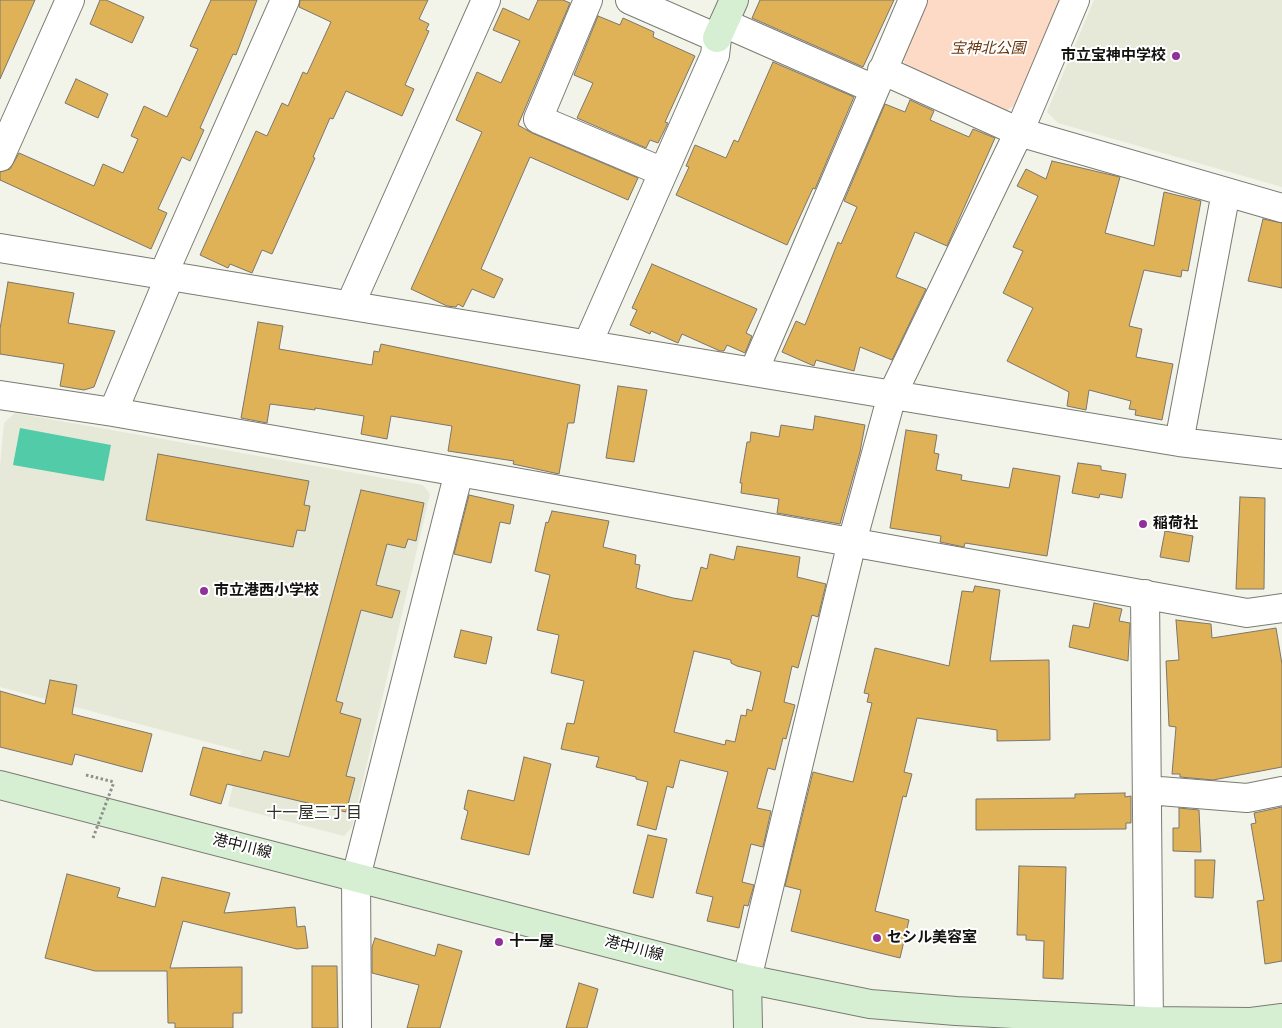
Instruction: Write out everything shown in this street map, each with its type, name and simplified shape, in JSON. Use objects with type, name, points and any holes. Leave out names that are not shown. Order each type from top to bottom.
[{"type":"main road","name":"港中川線","points":[[0,785],[747,979],[870,1004],[1149,1024],[1251,1022],[1282,1018]]},
{"type":"main road","points":[[747,979],[748,1028]]},
{"type":"street","points":[[0,157],[70,0]]},
{"type":"street","points":[[114,412],[166,276],[285,0]]},
{"type":"street","points":[[350,304],[486,0]]},
{"type":"street","points":[[588,0],[538,118],[663,172]]},
{"type":"street","points":[[630,0],[725,21],[1020,132],[1282,208]]},
{"type":"street","points":[[754,371],[913,0]]},
{"type":"street","points":[[747,979],[852,542],[892,395],[1020,132],[1075,0]]},
{"type":"street","points":[[588,343],[715,55],[725,21]]},
{"type":"street","points":[[1179,442],[1226,192]]},
{"type":"street","points":[[0,248],[588,343],[1179,442],[1282,454]]},
{"type":"street","points":[[0,395],[114,412],[459,472],[1247,613],[1282,608]]},
{"type":"street","points":[[357,1028],[356,877],[459,472]]},
{"type":"street","points":[[1145,594],[1149,1024]]},
{"type":"street","points":[[1147,790],[1247,798],[1282,791]]},
{"type":"path","points":[[86,775],[114,782],[93,838]]},
{"type":"shaded area","name":"市立宝神中学校","points":[[1094,0],[1282,0],[1282,187],[1058,123],[1047,112]]},
{"type":"shaded area","name":"市立港西小学校","points":[[15,413],[423,485],[430,494],[352,827],[344,836],[228,806],[241,751],[0,687],[0,466],[4,423]]},
{"type":"shaded area","points":[[20,428],[111,445],[104,481],[13,465]]},
{"type":"green space","name":"宝神北公園","points":[[926,0],[1063,0],[1018,103],[1006,111],[907,67],[901,57]]},
{"type":"building","points":[[0,0],[35,0],[0,79]]},
{"type":"building","points":[[100,0],[106,0],[144,17],[132,43],[90,24]]},
{"type":"building","points":[[211,0],[257,0],[236,55],[233,54],[200,128],[204,130],[190,161],[182,157],[158,209],[167,213],[151,249],[0,180],[0,172],[10,169],[19,153],[94,186],[103,164],[123,173],[138,139],[131,136],[144,106],[167,117],[198,49],[190,46]]},
{"type":"building","points":[[300,0],[428,0],[419,19],[429,24],[426,30],[429,31],[405,85],[414,89],[402,116],[346,91],[333,119],[330,118],[313,157],[315,158],[272,254],[262,250],[252,273],[230,264],[228,268],[200,255],[256,131],[267,136],[282,103],[288,106],[303,72],[307,74],[331,22],[299,7]]},
{"type":"building","points":[[538,0],[563,0],[570,3],[518,125],[532,133],[638,178],[628,200],[530,157],[481,269],[503,279],[494,298],[472,289],[463,307],[458,304],[456,307],[447,306],[411,289],[482,132],[456,120],[477,72],[501,83],[520,41],[493,30],[503,8],[529,20]]},
{"type":"building","points":[[760,0],[894,0],[863,67],[752,18]]},
{"type":"building","points":[[598,16],[620,25],[623,18],[654,32],[653,37],[695,56],[665,122],[668,123],[658,143],[650,140],[646,148],[577,118],[593,83],[574,75]]},
{"type":"building","points":[[773,62],[854,97],[815,189],[813,188],[787,245],[676,195],[689,167],[686,166],[695,145],[726,158],[734,140],[738,142]]},
{"type":"building","points":[[76,79],[108,94],[98,118],[65,103]]},
{"type":"building","points":[[910,100],[934,111],[930,120],[969,137],[973,129],[995,138],[947,246],[915,232],[896,277],[926,289],[892,360],[860,347],[854,371],[816,360],[814,366],[782,352],[796,321],[805,325],[838,242],[841,244],[857,207],[844,201],[885,104],[905,112]]},
{"type":"building","points":[[1052,161],[1120,177],[1105,233],[1154,246],[1164,192],[1201,201],[1188,271],[1182,270],[1181,277],[1144,270],[1129,326],[1142,329],[1136,357],[1173,364],[1162,420],[1135,415],[1136,410],[1129,409],[1131,401],[1089,390],[1086,410],[1067,406],[1069,392],[1007,361],[1033,308],[1003,293],[1023,251],[1013,247],[1038,196],[1017,186],[1026,169],[1046,179]]},
{"type":"building","points":[[1263,219],[1282,223],[1282,288],[1248,281]]},
{"type":"building","points":[[652,264],[757,309],[746,333],[752,336],[745,353],[727,345],[724,351],[720,351],[682,334],[678,343],[651,331],[650,334],[630,325],[637,310],[632,308]]},
{"type":"building","points":[[8,282],[74,293],[68,323],[115,331],[94,387],[84,390],[60,386],[64,364],[0,354],[0,329]]},
{"type":"building","points":[[258,322],[283,326],[279,349],[372,365],[374,351],[379,352],[381,344],[580,385],[574,423],[568,423],[559,474],[513,464],[514,461],[448,451],[452,426],[391,416],[387,439],[361,434],[364,416],[315,408],[315,410],[270,404],[267,423],[241,418]]},
{"type":"building","points":[[618,386],[647,390],[634,462],[606,458]]},
{"type":"building","points":[[815,416],[865,425],[860,452],[840,524],[777,513],[779,499],[741,493],[742,483],[740,483],[747,442],[750,442],[751,432],[779,437],[781,425],[813,430]]},
{"type":"building","points":[[906,430],[937,435],[934,453],[939,454],[936,470],[962,475],[961,480],[1009,488],[1013,468],[1060,476],[1047,556],[965,543],[964,547],[940,542],[941,536],[890,528]]},
{"type":"building","points":[[158,454],[309,481],[304,505],[310,506],[305,531],[297,530],[293,547],[146,520]]},
{"type":"building","points":[[1078,463],[1101,466],[1101,470],[1126,474],[1122,498],[1100,494],[1099,498],[1072,493]]},
{"type":"building","points":[[361,490],[424,503],[416,541],[408,539],[405,548],[387,544],[376,585],[400,591],[392,618],[361,610],[336,701],[343,703],[340,713],[361,719],[346,776],[355,778],[346,812],[227,784],[221,804],[190,795],[203,747],[261,761],[264,751],[289,757]]},
{"type":"building","points":[[469,495],[514,505],[510,524],[500,522],[491,563],[454,554]]},
{"type":"building","points":[[1240,497],[1265,498],[1264,589],[1236,589]]},
{"type":"building","points":[[552,511],[609,521],[603,547],[636,555],[635,564],[640,565],[636,588],[673,598],[692,601],[701,567],[707,569],[710,554],[734,560],[737,546],[800,557],[797,577],[826,584],[818,617],[812,615],[798,668],[792,666],[784,702],[795,705],[786,739],[783,738],[775,770],[768,768],[757,808],[771,811],[763,847],[751,844],[742,882],[754,885],[748,906],[744,905],[739,928],[707,921],[713,897],[696,893],[728,772],[680,760],[673,788],[667,786],[656,830],[637,825],[648,782],[596,767],[599,757],[561,749],[567,723],[574,724],[584,681],[551,673],[559,635],[537,630],[550,575],[535,571],[546,522],[548,523]],"holes":[[[694,651],[731,660],[731,663],[737,666],[761,672],[752,711],[747,709],[746,716],[741,715],[735,742],[726,740],[725,745],[674,732]]]},
{"type":"building","points":[[1165,531],[1193,536],[1189,562],[1160,557]]},
{"type":"building","points":[[975,586],[1000,590],[990,661],[1049,660],[1050,740],[997,741],[997,730],[917,718],[904,772],[912,774],[906,797],[903,796],[875,911],[909,920],[900,958],[791,931],[801,890],[785,886],[813,772],[853,782],[872,703],[867,702],[869,694],[864,693],[875,648],[949,666],[962,591],[973,592]]},
{"type":"building","points":[[1094,603],[1122,609],[1119,621],[1130,623],[1128,661],[1069,647],[1073,625],[1089,628]]},
{"type":"building","points":[[1176,620],[1211,624],[1212,638],[1276,628],[1282,664],[1282,767],[1213,780],[1180,777],[1180,774],[1172,774],[1176,727],[1169,726],[1166,661],[1179,660]]},
{"type":"building","points":[[461,630],[492,637],[486,664],[454,657]]},
{"type":"building","points":[[50,680],[77,685],[72,714],[152,734],[142,772],[75,754],[72,765],[0,747],[0,691],[45,704]]},
{"type":"building","points":[[524,757],[551,764],[529,855],[461,839],[468,811],[464,809],[468,790],[514,801]]},
{"type":"building","points":[[1125,793],[1125,797],[1131,796],[1131,823],[1126,823],[1126,829],[976,830],[976,799],[1075,798],[1075,794]]},
{"type":"building","points":[[1282,807],[1282,961],[1265,964],[1257,901],[1264,900],[1251,824],[1256,823],[1254,813]]},
{"type":"building","points":[[1179,808],[1199,810],[1201,852],[1173,851],[1173,828],[1179,828]]},
{"type":"building","points":[[648,835],[667,839],[653,898],[633,893]]},
{"type":"building","points":[[1195,860],[1215,860],[1213,898],[1195,897]]},
{"type":"building","points":[[1019,866],[1066,867],[1063,979],[1043,978],[1044,941],[1026,940],[1026,935],[1017,935]]},
{"type":"building","points":[[67,874],[120,888],[117,897],[155,907],[162,877],[230,893],[224,913],[295,907],[297,927],[305,926],[308,948],[297,949],[183,921],[170,968],[242,967],[242,1013],[233,1013],[233,1028],[175,1028],[175,1023],[168,1023],[167,971],[95,971],[45,958]]},
{"type":"building","points":[[375,938],[435,956],[438,944],[462,951],[440,1028],[407,1028],[419,985],[372,973],[372,947]]},
{"type":"building","points":[[312,966],[337,966],[338,1028],[312,1028]]},
{"type":"building","points":[[579,983],[598,989],[587,1028],[566,1028]]},
{"type":"place","name":"市立宝神中学校","points":[[1176,56]]},
{"type":"place","name":"稲荷社","points":[[1143,524]]},
{"type":"place","name":"市立港西小学校","points":[[204,591]]},
{"type":"place","name":"セシル美容室","points":[[877,938]]},
{"type":"place","name":"十一屋","points":[[499,942]]},
{"type":"district","name":"十一屋三丁目","points":[[314,814]]}]
